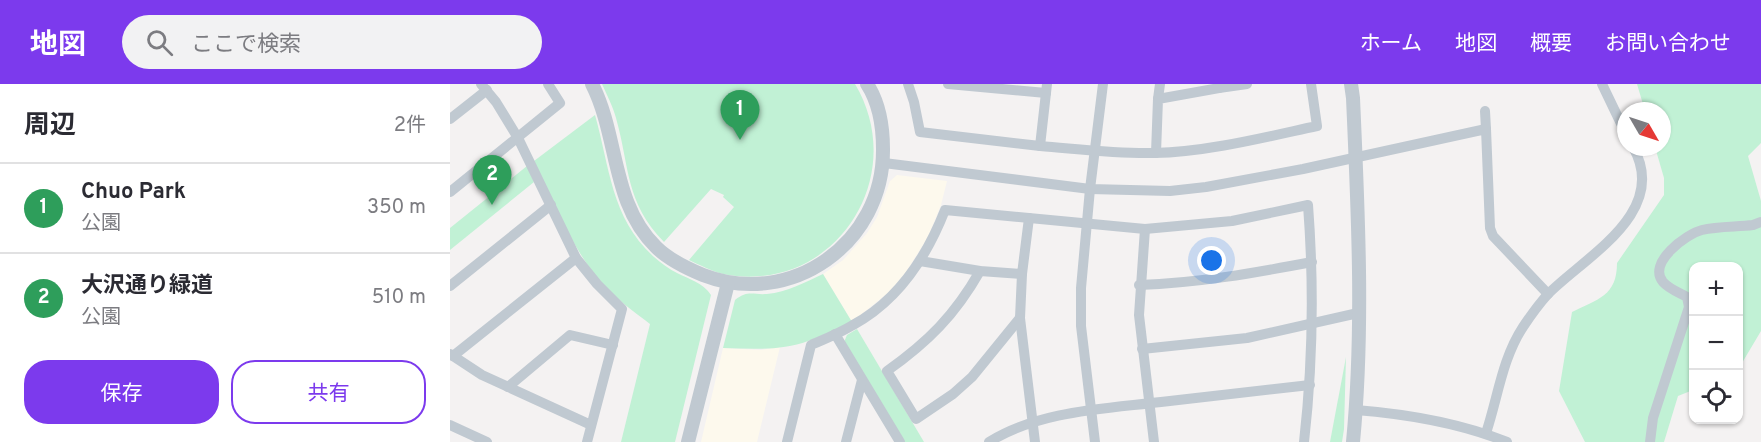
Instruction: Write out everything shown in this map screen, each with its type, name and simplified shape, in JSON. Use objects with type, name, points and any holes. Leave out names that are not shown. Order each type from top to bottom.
[{"type":"street","points":[[450,192],[560,103],[548,84]]},
{"type":"street","points":[[592,84],[605,117],[623,192],[636,220],[656,247],[694,272],[728,283],[762,284],[790,278],[816,267],[837,253],[858,231],[869,213],[876,198],[884,163],[882,122],[867,84]]},
{"type":"street","points":[[908,84],[920,132],[1095,151],[1156,153],[1232,143],[1317,126],[1311,84]]},
{"type":"street","points":[[948,84],[1047,88],[1040,146]]},
{"type":"street","points":[[1095,442],[1081,326],[1081,288],[1102,84]]},
{"type":"street","points":[[1156,153],[1160,84]]},
{"type":"street","points":[[1158,99],[1219,86],[1247,84]]},
{"type":"street","points":[[1351,84],[1356,158],[1358,313],[1353,442]]},
{"type":"street","points":[[1602,84],[1617,116]]},
{"type":"street","points":[[450,119],[484,87],[518,138],[576,258],[609,298],[622,309],[586,442]]},
{"type":"street","points":[[1485,111],[1490,228],[1493,236],[1548,294]]},
{"type":"street","points":[[884,163],[1090,189],[1170,191],[1206,187],[1356,158],[1486,129]]},
{"type":"street","points":[[1486,434],[1504,366],[1522,329],[1548,294],[1611,240],[1630,219],[1640,195],[1643,178],[1638,156]]},
{"type":"street","points":[[450,286],[551,205]]},
{"type":"street","points":[[787,442],[811,345],[854,325],[880,307],[902,285],[934,238],[945,210],[1145,229],[1232,221],[1308,205],[1312,262],[1310,385],[1304,442]]},
{"type":"street","points":[[1029,218],[1022,274],[1020,318],[1035,442]]},
{"type":"street","points":[[1650,442],[1653,418],[1689,307],[1687,297],[1664,283],[1659,274],[1661,261],[1687,237],[1702,230],[1753,225],[1761,222]]},
{"type":"street","points":[[1145,229],[1139,285],[1139,315],[1154,442]]},
{"type":"street","points":[[576,258],[451,355],[482,375],[591,424]]},
{"type":"street","points":[[920,261],[980,271],[1022,274]]},
{"type":"street","points":[[1139,285],[1199,282],[1312,262]]},
{"type":"street","points":[[980,271],[958,307],[935,333],[918,350],[887,371],[916,419],[953,394],[972,377],[1020,318]]},
{"type":"street","points":[[688,442],[728,283]]},
{"type":"street","points":[[1142,349],[1247,338],[1358,313]]},
{"type":"street","points":[[835,334],[900,442]]},
{"type":"street","points":[[508,387],[570,335],[613,345]]},
{"type":"street","points":[[846,442],[862,380]]},
{"type":"street","points":[[989,442],[1005,432],[1033,421],[1091,411],[1310,385]]},
{"type":"street","points":[[1356,410],[1382,412],[1461,426],[1507,442]]},
{"type":"street","points":[[450,425],[487,442]]},
{"type":"shaded area","points":[[897,175],[947,181],[941,205],[928,237],[906,272],[889,292],[852,322],[823,274],[843,260],[867,233],[877,217],[890,181]]},
{"type":"shaded area","points":[[780,347],[757,442],[701,442],[723,348],[761,350]]},
{"type":"green space","points":[[602,84],[855,84],[870,120],[873,156],[867,191],[851,222],[828,248],[798,267],[763,276],[723,274],[710,270],[689,260],[734,207],[723,197],[724,195],[711,189],[664,242],[651,227],[635,198],[616,118]]},
{"type":"green space","points":[[1637,84],[1761,84],[1761,143],[1748,156],[1761,201],[1761,331],[1743,361],[1743,262],[1689,262],[1689,392],[1678,396],[1664,442],[1585,442],[1559,391],[1572,312],[1610,290],[1614,283],[1617,263],[1664,195],[1664,178],[1658,156],[1671,156],[1671,102],[1642,102]]},
{"type":"green space","points":[[595,115],[614,191],[629,226],[640,242],[665,266],[700,284],[711,295],[675,442],[621,442],[650,324],[601,282],[581,255],[534,161]]},
{"type":"green space","points":[[527,166],[534,182],[450,250],[450,228]]},
{"type":"green space","points":[[823,274],[852,322],[798,344],[766,349],[723,348],[735,300],[739,297],[747,294],[782,291]]},
{"type":"green space","points":[[857,329],[924,442],[904,442],[844,342],[847,335]]},
{"type":"green space","points":[[1346,357],[1342,442],[1330,442]]},
{"type":"place","name":"Chuo Park","points":[[740,140]]},
{"type":"place","name":"大沢通り緑道","points":[[492,205]]}]
